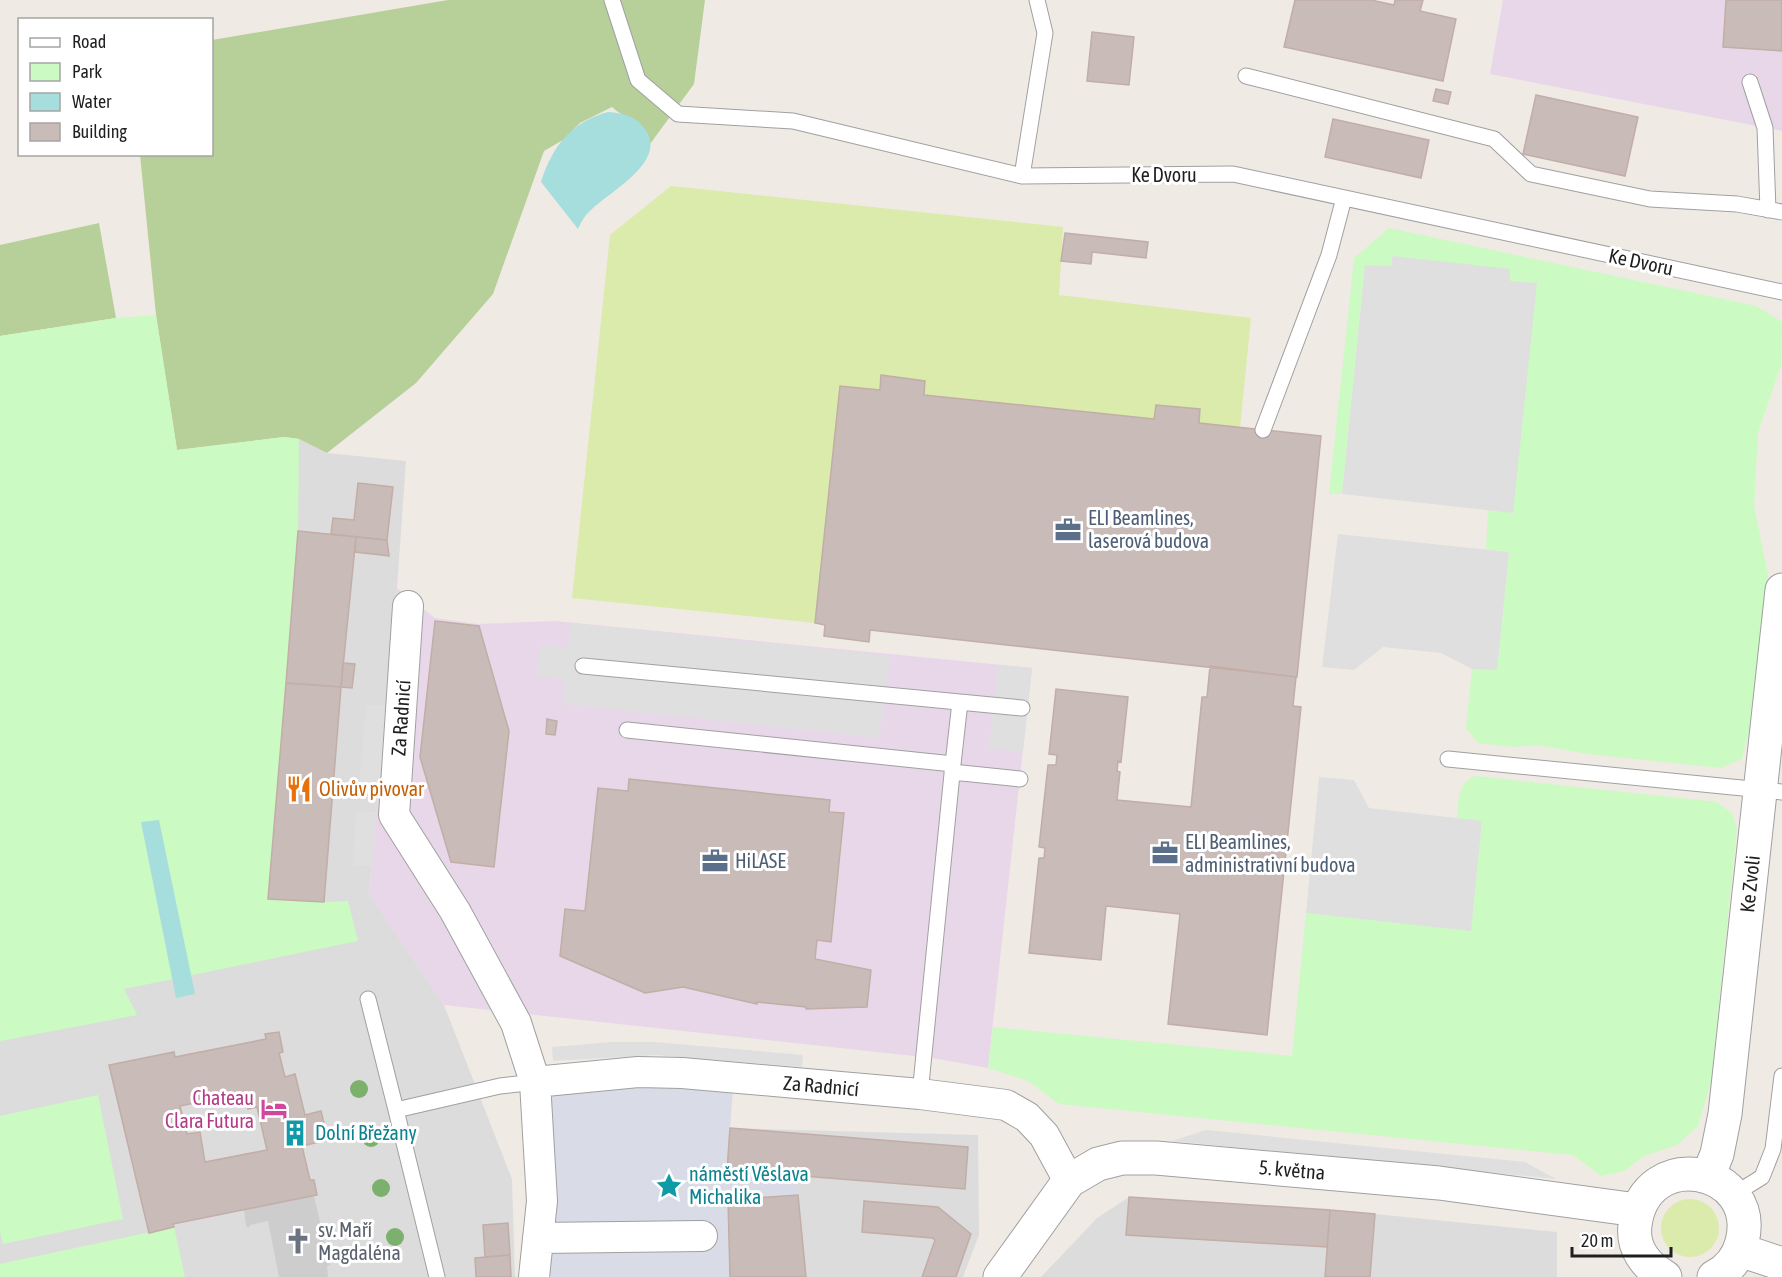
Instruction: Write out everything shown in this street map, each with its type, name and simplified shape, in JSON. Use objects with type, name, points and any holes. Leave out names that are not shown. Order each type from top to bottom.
[{"type":"street","name":"Ke Zvoli","points":[[1721,1185],[1717,1154],[1725,1114],[1771,790],[1782,590]]},
{"type":"street","name":"Za Radnicí","points":[[408,606],[394,815],[455,911],[516,1023],[535,1082],[542,1200],[534,1277]]},
{"type":"street","name":"Za Radnicí","points":[[535,1082],[638,1072],[682,1073],[920,1094],[1006,1105],[1027,1118],[1044,1135],[1069,1181]]},
{"type":"street","name":"5. května","points":[[1000,1277],[1069,1181],[1098,1164],[1114,1160],[1156,1158],[1439,1183],[1637,1210]]},
{"type":"street","points":[[1665,1277],[1652,1269],[1639,1252],[1634,1231],[1637,1210],[1645,1195],[1658,1183],[1674,1175],[1691,1173],[1721,1185],[1742,1212],[1745,1231],[1740,1250],[1732,1263],[1714,1277]]},
{"type":"street","points":[[538,1238],[702,1236]]},
{"type":"street","points":[[1740,1250],[1782,1264]]},
{"type":"lane","name":"Ke Dvoru","points":[[612,0],[638,80],[678,114],[793,122],[1022,176],[1233,174],[1782,292]]},
{"type":"lane","points":[[1022,176],[1045,33],[1037,0]]},
{"type":"lane","points":[[1246,76],[1494,139],[1531,174],[1650,200],[1737,204],[1775,211],[1765,128],[1750,82]]},
{"type":"lane","points":[[1263,430],[1329,255],[1344,198]]},
{"type":"lane","points":[[583,666],[1022,708]]},
{"type":"lane","points":[[920,1094],[960,702]]},
{"type":"lane","points":[[627,730],[952,768],[1020,779]]},
{"type":"lane","points":[[1448,759],[1771,790]]},
{"type":"lane","points":[[368,999],[437,1277]]},
{"type":"lane","points":[[1721,1185],[1762,1177],[1773,1149],[1782,1076]]},
{"type":"lane","points":[[396,1110],[500,1086],[535,1082]]},
{"type":"shaded area","points":[[1503,0],[1782,0],[1782,131],[1490,74]]},
{"type":"shaded area","points":[[1393,256],[1510,269],[1510,281],[1537,283],[1513,513],[1342,494],[1365,265],[1391,266]]},
{"type":"shaded area","points":[[299,439],[327,453],[406,461],[397,588],[369,894],[444,1005],[512,1179],[515,1277],[0,1277],[0,682]]},
{"type":"shaded area","points":[[1338,534],[1509,552],[1497,670],[1472,669],[1441,653],[1383,647],[1354,670],[1322,667]]},
{"type":"shaded area","points":[[397,588],[435,618],[477,624],[555,621],[1032,668],[988,1068],[932,1058],[444,1005],[369,895]]},
{"type":"shaded area","points":[[571,623],[890,656],[879,738],[563,704],[565,680],[537,676],[540,645],[568,648]]},
{"type":"shaded area","points":[[998,665],[1032,668],[1023,752],[989,748]]},
{"type":"shaded area","points":[[366,705],[386,706],[380,790],[359,789]]},
{"type":"shaded area","points":[[1319,777],[1354,780],[1369,808],[1482,821],[1471,931],[1306,913]]},
{"type":"shaded area","points":[[356,811],[377,812],[372,866],[353,865]]},
{"type":"shaded area","points":[[612,1042],[655,1042],[803,1055],[802,1067],[656,1055],[553,1061],[552,1047]]},
{"type":"shaded area","name":"náměstí Věslava Michalika","points":[[619,1084],[733,1090],[727,1170],[795,1176],[798,1195],[728,1200],[730,1277],[534,1277],[535,1092]]},
{"type":"shaded area","points":[[730,1128],[978,1135],[979,1235],[963,1277],[724,1277]]},
{"type":"shaded area","points":[[1206,1130],[1525,1162],[1556,1179],[1172,1141]]},
{"type":"shaded area","name":"sv. Maří Magdaléna","points":[[314,1196],[330,1265],[327,1266],[328,1277],[279,1277],[268,1221],[250,1225],[249,1228],[246,1226],[244,1210]]},
{"type":"shaded area","points":[[1129,1197],[1375,1214],[1557,1232],[1557,1277],[1041,1277],[1097,1218]]},
{"type":"green space","points":[[448,0],[705,0],[694,84],[650,144],[644,128],[612,107],[580,123],[563,140],[544,151],[493,294],[416,383],[327,453],[299,439],[284,437],[177,450],[156,315],[140,156],[213,156],[213,40]]},
{"type":"green space","points":[[671,186],[1063,227],[1059,295],[1251,318],[1240,428],[1199,423],[1199,409],[1156,405],[1154,419],[924,395],[924,381],[882,375],[880,390],[840,386],[815,623],[572,598],[610,235]]},
{"type":"green space","points":[[99,223],[116,318],[0,336],[0,245]]},
{"type":"green space","points":[[1389,228],[1756,306],[1782,322],[1781,365],[1758,433],[1754,505],[1768,575],[1751,723],[1742,759],[1721,768],[1588,754],[1537,745],[1513,747],[1478,743],[1466,728],[1472,669],[1497,670],[1509,552],[1486,549],[1488,510],[1513,513],[1510,270],[1393,256],[1391,266],[1365,265],[1342,494],[1329,494],[1354,258]]},
{"type":"green space","points":[[156,315],[177,450],[284,437],[299,439],[298,531],[269,899],[348,901],[358,941],[124,989],[137,1015],[0,1041],[0,336],[116,318]]},
{"type":"green space","points":[[1476,776],[1717,802],[1732,813],[1737,829],[1711,1082],[1698,1126],[1677,1145],[1644,1156],[1624,1171],[1601,1176],[1573,1155],[1059,1104],[1028,1081],[988,1068],[993,1027],[1292,1056],[1306,913],[1471,930],[1482,822],[1457,818],[1462,787]]},
{"type":"green space","points":[[98,1095],[123,1219],[3,1244],[0,1232],[0,1116]]},
{"type":"green space","points":[[1690,1199],[1706,1204],[1714,1212],[1719,1228],[1714,1244],[1706,1252],[1690,1257],[1674,1252],[1666,1244],[1661,1228],[1666,1212],[1674,1204]]},
{"type":"green space","points":[[174,1227],[185,1277],[0,1277],[0,1264]]},
{"type":"water","points":[[608,112],[629,116],[638,121],[645,129],[650,141],[649,153],[634,175],[589,212],[578,229],[541,182],[557,147],[573,129],[595,116]]},
{"type":"water","points":[[159,820],[195,994],[176,998],[141,822]]},
{"type":"building","points":[[1295,0],[1371,0],[1394,5],[1395,0],[1423,0],[1420,11],[1456,19],[1443,81],[1284,47]]},
{"type":"building","points":[[1726,0],[1782,0],[1782,51],[1723,47]]},
{"type":"building","points":[[1092,32],[1134,37],[1129,85],[1087,81]]},
{"type":"building","points":[[1436,89],[1451,92],[1448,104],[1433,101]]},
{"type":"building","points":[[1536,95],[1638,117],[1625,176],[1523,154]]},
{"type":"building","points":[[1333,119],[1429,140],[1421,178],[1325,157]]},
{"type":"building","points":[[1065,233],[1148,242],[1146,258],[1092,252],[1091,264],[1061,261]]},
{"type":"building","name":"ELI Beamlines, laserová budova","points":[[881,375],[925,381],[924,395],[1154,419],[1156,405],[1200,409],[1199,423],[1321,436],[1297,677],[870,630],[869,642],[824,636],[825,625],[815,623],[840,386],[880,390]]},
{"type":"building","points":[[358,483],[393,487],[387,540],[331,534],[333,518],[354,520]]},
{"type":"building","points":[[298,531],[356,537],[341,687],[286,683]]},
{"type":"building","points":[[356,537],[387,540],[389,556],[355,552]]},
{"type":"building","points":[[435,621],[479,626],[509,731],[494,867],[451,862],[420,757]]},
{"type":"building","points":[[343,663],[355,664],[352,688],[341,687]]},
{"type":"building","name":"ELI Beamlines, administrativní budova","points":[[1210,666],[1296,677],[1293,706],[1301,707],[1267,1035],[1168,1024],[1180,914],[1106,906],[1101,960],[1029,953],[1039,858],[1044,858],[1045,848],[1039,847],[1048,765],[1056,765],[1057,755],[1049,754],[1056,689],[1128,697],[1121,762],[1118,761],[1117,771],[1120,772],[1117,800],[1191,807],[1202,697],[1207,697]]},
{"type":"building","points":[[286,683],[341,687],[324,902],[268,899]]},
{"type":"building","points":[[547,719],[557,721],[555,735],[546,734]]},
{"type":"building","name":"HiLASE","points":[[629,779],[830,800],[829,812],[844,813],[831,942],[817,940],[815,959],[871,970],[867,1007],[806,1009],[806,1007],[757,1002],[757,1004],[683,987],[645,993],[560,956],[565,909],[585,911],[598,788],[628,791]]},
{"type":"building","name":"Dolní Břežany","points":[[279,1032],[283,1052],[279,1053],[285,1077],[295,1074],[305,1115],[321,1111],[328,1140],[302,1146],[310,1180],[314,1180],[317,1195],[173,1224],[174,1227],[149,1233],[109,1065],[174,1052],[175,1057],[266,1039],[265,1034]],"holes":[[[244,1093],[248,1109],[257,1107],[267,1150],[205,1162],[200,1132],[187,1134],[180,1106]]]},
{"type":"building","points":[[730,1128],[968,1147],[965,1189],[727,1170]]},
{"type":"building","points":[[798,1195],[806,1277],[730,1277],[728,1200]]},
{"type":"building","points":[[1129,1197],[1330,1210],[1327,1247],[1126,1235]]},
{"type":"building","points":[[864,1201],[938,1207],[971,1234],[956,1277],[922,1277],[935,1240],[932,1238],[862,1232]]},
{"type":"building","points":[[1330,1210],[1375,1214],[1370,1277],[1325,1277]]},
{"type":"building","points":[[508,1223],[510,1255],[485,1257],[483,1225]]},
{"type":"building","points":[[510,1255],[511,1277],[476,1277],[475,1258]]},
{"type":"place","name":"ELI Beamlines, laserová budova","points":[[1068,530]]},
{"type":"place","name":"Olivův pivovar","points":[[299,789]]},
{"type":"place","name":"ELI Beamlines, administrativní budova","points":[[1165,853]]},
{"type":"place","name":"HiLASE","points":[[715,861]]},
{"type":"place","name":"Chateau Clara Futura","points":[[274,1109]]},
{"type":"place","name":"Dolní Břežany","points":[[295,1133]]},
{"type":"place","name":"náměstí Věslava Michalika","points":[[669,1186]]},
{"type":"place","name":"sv. Maří Magdaléna","points":[[298,1241]]}]
